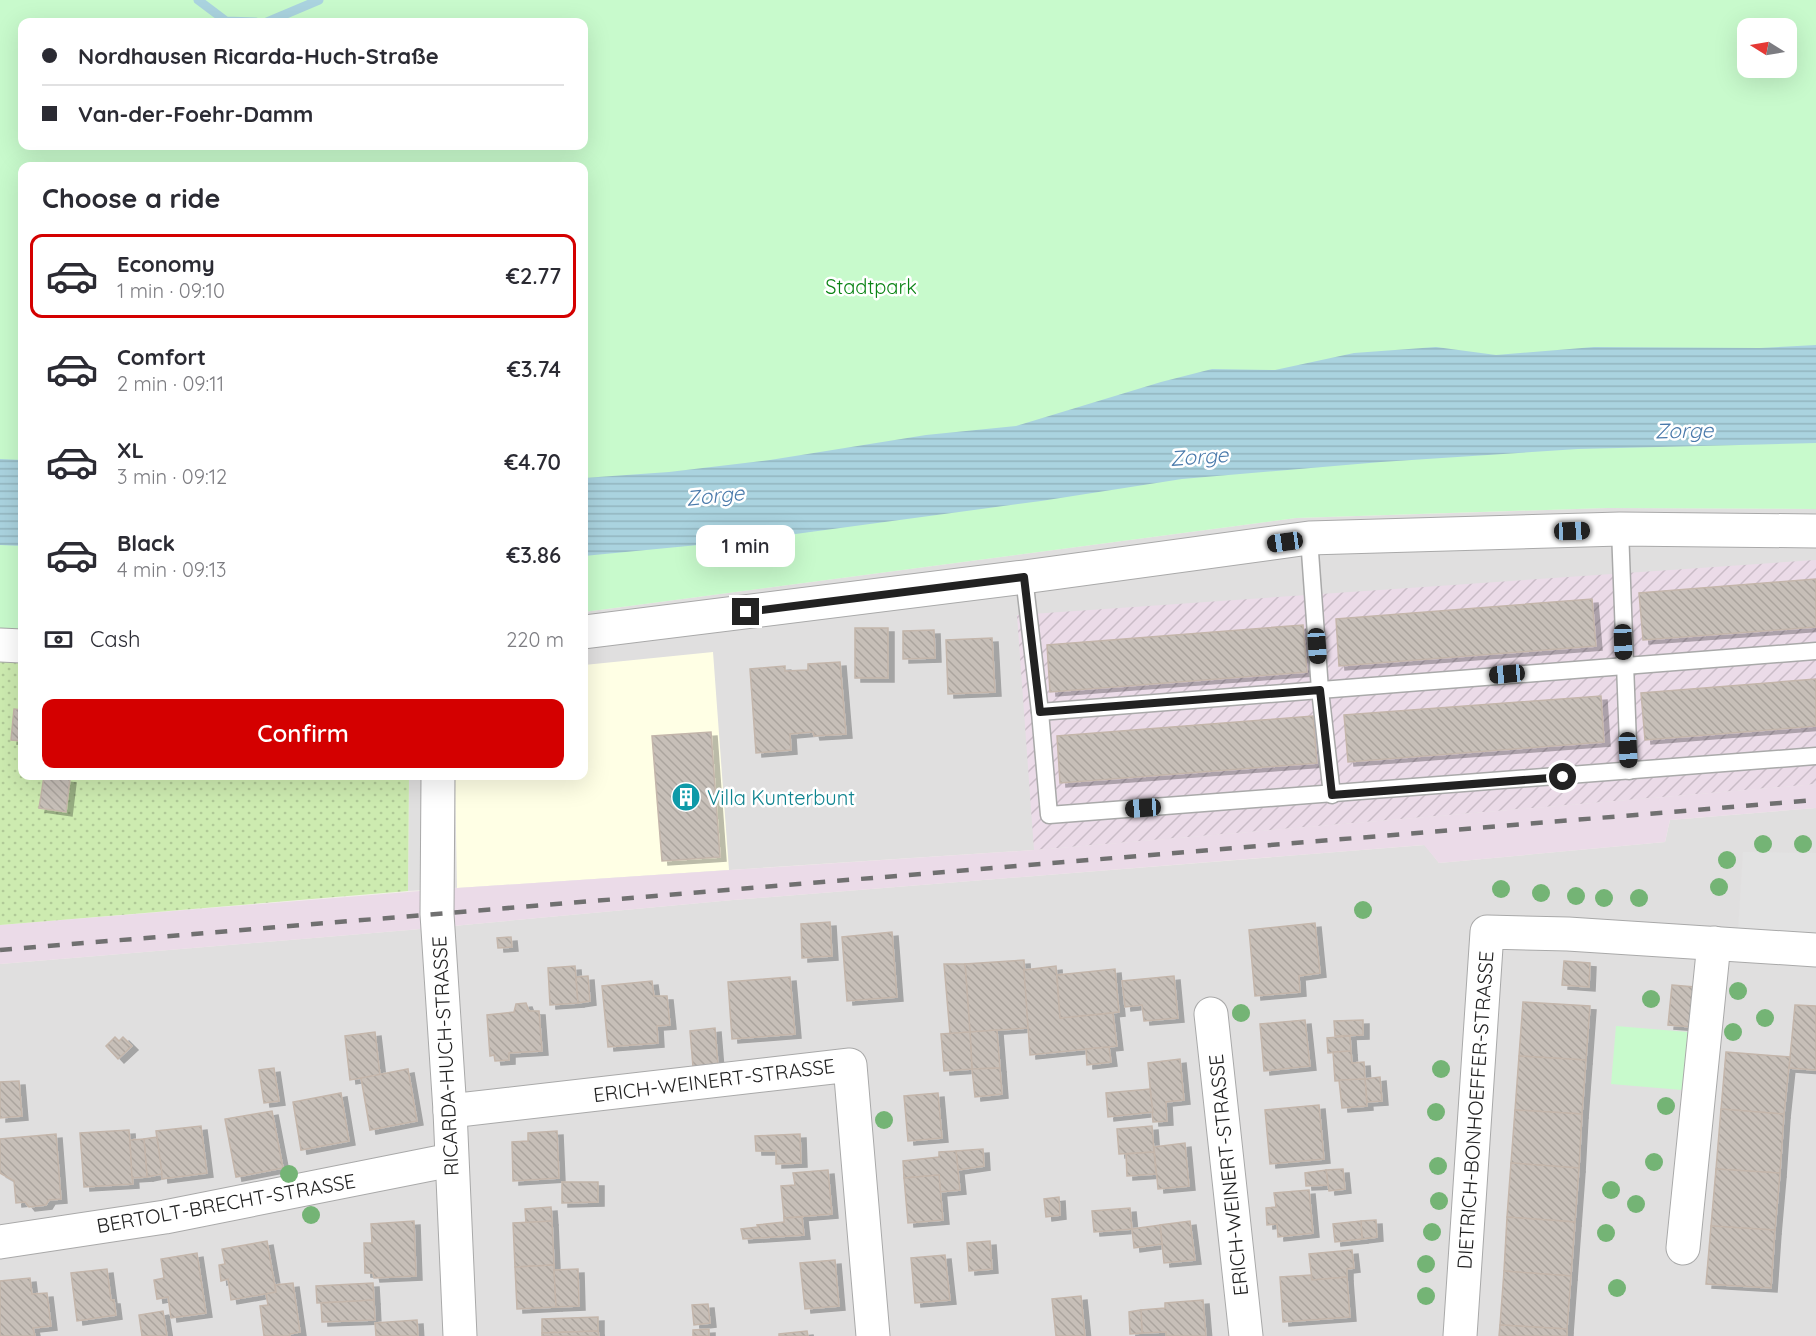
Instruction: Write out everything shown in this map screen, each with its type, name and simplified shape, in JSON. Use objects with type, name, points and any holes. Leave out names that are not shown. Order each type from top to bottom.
[{"type":"street","points":[[588,632],[1024,577],[1309,538],[1620,530],[1816,531]]},
{"type":"street","points":[[0,645],[18,646]]},
{"type":"street","name":"RICARDA-HUCH-STRASSE","points":[[438,780],[437,914],[450,1111],[460,1336]]},
{"type":"street","name":"DIETRICH-BONHOEFFER-STRASSE","points":[[1460,1336],[1486,932],[1568,934],[1816,950]]},
{"type":"street","points":[[1683,1248],[1714,943]]},
{"type":"street","name":"ERICH-WEINERT-STRASSE","points":[[1211,1014],[1246,1336]]},
{"type":"street","name":"ERICH-WEINERT-STRASSE","points":[[450,1111],[850,1065],[873,1336]]},
{"type":"street","name":"BERTOLT-BRECHT-STRASSE","points":[[0,1242],[165,1217],[451,1160]]},
{"type":"lane","points":[[1620,530],[1629,771]]},
{"type":"lane","points":[[1309,538],[1320,690],[1332,795]]},
{"type":"lane","points":[[1024,577],[1040,712],[1048,815],[1332,795],[1816,756]]},
{"type":"lane","points":[[1040,712],[1816,651]]},
{"type":"shaded area","points":[[1608,508],[1816,509],[1816,784],[1034,850],[408,891],[409,780],[588,780],[588,611],[1296,518]]},
{"type":"shaded area","points":[[1816,560],[1816,784],[1034,850],[1017,615]]},
{"type":"shaded area","points":[[713,652],[729,870],[457,888],[455,780],[588,780],[588,665]]},
{"type":"shaded area","points":[[1816,784],[1816,808],[1670,820],[1665,842],[1439,863],[1424,845],[733,900],[0,964],[0,925],[457,888],[1034,850]]},
{"type":"shaded area","points":[[1816,808],[1816,1336],[0,1336],[0,964],[733,900],[1425,845],[1439,863],[1665,842],[1670,820]]},
{"type":"shaded area","points":[[1743,852],[1816,853],[1816,937],[1738,932]]},
{"type":"green space","name":"Stadtpark","points":[[0,0],[1816,0],[1816,509],[1607,508],[1296,518],[588,611],[588,162],[18,162],[18,660],[0,658]]},
{"type":"green space","points":[[0,658],[18,660],[18,780],[409,780],[408,891],[0,925]]},
{"type":"green space","points":[[1616,1026],[1688,1032],[1682,1090],[1611,1084]]},
{"type":"water","name":"Zorge","points":[[1816,345],[1816,443],[1578,449],[1381,462],[1182,479],[1041,501],[750,540],[588,556],[588,478],[669,472],[770,460],[926,435],[1016,426],[1212,369],[1275,370],[1354,353],[1436,347],[1496,355],[1594,347],[1760,348]]},
{"type":"water","points":[[0,459],[18,460],[18,546],[0,545]]},
{"type":"building","points":[[1816,579],[1816,627],[1643,640],[1639,593]]},
{"type":"building","points":[[1592,599],[1596,646],[1339,666],[1336,619]]},
{"type":"building","points":[[1303,625],[1307,672],[1050,692],[1047,645]]},
{"type":"building","points":[[855,628],[888,628],[888,678],[855,678]]},
{"type":"building","points":[[934,630],[935,658],[903,659],[903,631]]},
{"type":"building","points":[[992,638],[995,692],[948,694],[946,640]]},
{"type":"building","points":[[840,662],[846,734],[814,736],[813,732],[790,734],[791,750],[756,753],[750,669],[785,666],[785,671],[808,670],[808,664]]},
{"type":"building","points":[[1816,679],[1816,726],[1645,740],[1641,693]]},
{"type":"building","points":[[1601,696],[1604,742],[1348,762],[1344,715]]},
{"type":"building","points":[[14,709],[18,710],[18,741],[11,740]]},
{"type":"building","points":[[1313,716],[1317,763],[1060,783],[1057,736]]},
{"type":"building","name":"Villa Kunterbunt","points":[[711,732],[720,857],[662,861],[652,736]]},
{"type":"building","points":[[43,780],[70,780],[66,812],[39,808]]},
{"type":"building","points":[[830,922],[832,956],[802,958],[801,924]]},
{"type":"building","points":[[1315,923],[1320,973],[1299,976],[1300,992],[1255,996],[1249,930]]},
{"type":"building","points":[[892,932],[897,997],[847,1001],[842,937]]},
{"type":"building","points":[[511,937],[512,947],[498,948],[497,938]]},
{"type":"building","points":[[1024,960],[1028,1028],[970,1032],[965,964]]},
{"type":"building","points":[[1564,961],[1590,963],[1589,987],[1562,985]]},
{"type":"building","points":[[944,964],[965,964],[970,1032],[950,1034]]},
{"type":"building","points":[[575,966],[578,1003],[550,1005],[548,968]]},
{"type":"building","points":[[1056,966],[1060,1018],[1113,1013],[1117,1046],[1030,1055],[1024,970]]},
{"type":"building","points":[[1115,969],[1119,1012],[1060,1018],[1057,975]]},
{"type":"building","points":[[588,976],[590,1001],[578,1003],[576,977]]},
{"type":"building","points":[[1174,976],[1178,1018],[1144,1021],[1142,1005],[1125,1007],[1122,981]]},
{"type":"building","points":[[790,977],[795,1034],[732,1039],[728,982]]},
{"type":"building","points":[[652,981],[654,996],[667,996],[670,1025],[657,1026],[658,1043],[608,1047],[602,986]]},
{"type":"building","points":[[1672,985],[1695,987],[1692,1027],[1668,1025]]},
{"type":"building","points":[[1523,1002],[1590,1006],[1586,1060],[1519,1056]]},
{"type":"building","points":[[526,1003],[529,1011],[539,1011],[542,1051],[509,1053],[509,1060],[495,1061],[494,1055],[490,1056],[487,1015],[514,1012],[516,1004]]},
{"type":"building","points":[[1795,1005],[1816,1006],[1816,1070],[1789,1068]]},
{"type":"building","points":[[1305,1020],[1310,1066],[1264,1071],[1260,1024]]},
{"type":"building","points":[[1363,1020],[1363,1035],[1335,1036],[1334,1021]]},
{"type":"building","points":[[715,1028],[718,1065],[693,1067],[690,1031]]},
{"type":"building","points":[[997,1030],[1000,1068],[972,1069],[970,1032]]},
{"type":"building","points":[[375,1032],[380,1075],[350,1080],[345,1036]]},
{"type":"building","points":[[970,1032],[972,1069],[944,1071],[941,1034]]},
{"type":"building","points":[[1350,1036],[1351,1051],[1328,1053],[1327,1038]]},
{"type":"building","points":[[115,1037],[119,1041],[123,1037],[132,1046],[118,1059],[106,1046]]},
{"type":"building","points":[[1109,1047],[1111,1062],[1087,1065],[1086,1049]]},
{"type":"building","points":[[1351,1051],[1352,1063],[1364,1062],[1365,1079],[1335,1081],[1333,1052]]},
{"type":"building","points":[[1726,1052],[1790,1057],[1784,1114],[1721,1109]]},
{"type":"building","points":[[1519,1056],[1586,1060],[1582,1114],[1515,1110]]},
{"type":"building","points":[[1180,1059],[1184,1100],[1166,1102],[1167,1121],[1153,1122],[1148,1063]]},
{"type":"building","points":[[274,1068],[279,1101],[264,1103],[259,1070]]},
{"type":"building","points":[[1000,1068],[1002,1094],[975,1097],[972,1069]]},
{"type":"building","points":[[408,1069],[417,1121],[370,1130],[361,1078]]},
{"type":"building","points":[[1380,1077],[1382,1101],[1367,1102],[1365,1079]]},
{"type":"building","points":[[1365,1079],[1367,1106],[1342,1108],[1339,1080]]},
{"type":"building","points":[[19,1081],[22,1116],[0,1118],[0,1082]]},
{"type":"building","points":[[1150,1089],[1153,1112],[1108,1117],[1106,1093]]},
{"type":"building","points":[[341,1093],[349,1141],[301,1150],[293,1102]]},
{"type":"building","points":[[938,1093],[942,1138],[908,1141],[904,1096]]},
{"type":"building","points":[[1319,1105],[1324,1159],[1270,1164],[1265,1110]]},
{"type":"building","points":[[1721,1109],[1784,1114],[1780,1173],[1716,1169]]},
{"type":"building","points":[[1515,1110],[1582,1114],[1579,1168],[1511,1163]]},
{"type":"building","points":[[272,1111],[283,1168],[236,1177],[225,1119]]},
{"type":"building","points":[[201,1126],[207,1173],[162,1179],[156,1131]]},
{"type":"building","points":[[1152,1126],[1154,1152],[1119,1154],[1117,1129]]},
{"type":"building","points":[[129,1130],[133,1184],[84,1187],[80,1133]]},
{"type":"building","points":[[557,1131],[559,1178],[513,1181],[512,1142],[528,1141],[528,1133]]},
{"type":"building","points":[[56,1134],[61,1199],[49,1200],[46,1205],[29,1207],[25,1202],[16,1203],[14,1181],[0,1173],[0,1139]]},
{"type":"building","points":[[800,1134],[801,1163],[776,1164],[776,1151],[756,1151],[755,1136]]},
{"type":"building","points":[[157,1137],[162,1174],[147,1177],[144,1139]]},
{"type":"building","points":[[144,1139],[147,1177],[132,1178],[130,1140]]},
{"type":"building","points":[[1185,1143],[1189,1186],[1158,1189],[1154,1147]]},
{"type":"building","points":[[983,1149],[984,1166],[958,1170],[956,1151]]},
{"type":"building","points":[[956,1151],[960,1190],[940,1192],[939,1175],[904,1178],[903,1161],[939,1157],[939,1152]]},
{"type":"building","points":[[1154,1152],[1156,1174],[1127,1176],[1126,1154]]},
{"type":"building","points":[[1511,1163],[1579,1168],[1575,1222],[1507,1217]]},
{"type":"building","points":[[1343,1169],[1345,1189],[1329,1191],[1326,1170]]},
{"type":"building","points":[[1716,1169],[1780,1173],[1775,1230],[1711,1226]]},
{"type":"building","points":[[828,1170],[832,1214],[784,1218],[781,1186],[795,1185],[793,1173]]},
{"type":"building","points":[[1326,1170],[1328,1185],[1306,1186],[1305,1173]]},
{"type":"building","points":[[939,1175],[943,1220],[908,1223],[904,1178]]},
{"type":"building","points":[[562,1182],[598,1182],[598,1202],[562,1203]]},
{"type":"building","points":[[1309,1190],[1313,1233],[1278,1237],[1277,1224],[1267,1225],[1266,1208],[1276,1207],[1274,1193]]},
{"type":"building","points":[[1059,1197],[1060,1215],[1046,1217],[1044,1199]]},
{"type":"building","points":[[551,1207],[552,1221],[526,1223],[525,1209]]},
{"type":"building","points":[[1130,1208],[1132,1229],[1094,1232],[1092,1211]]},
{"type":"building","points":[[802,1217],[804,1235],[743,1239],[741,1229],[784,1222],[784,1218]]},
{"type":"building","points":[[1507,1217],[1575,1222],[1571,1276],[1504,1271]]},
{"type":"building","points":[[1376,1220],[1377,1237],[1362,1239],[1361,1221]]},
{"type":"building","points":[[414,1221],[416,1276],[374,1278],[373,1273],[365,1273],[364,1243],[372,1243],[371,1224]]},
{"type":"building","points":[[552,1221],[554,1265],[515,1267],[513,1223]]},
{"type":"building","points":[[1190,1221],[1195,1260],[1164,1263],[1160,1225]]},
{"type":"building","points":[[1361,1221],[1362,1239],[1335,1242],[1333,1224]]},
{"type":"building","points":[[1160,1225],[1162,1244],[1134,1248],[1132,1229]]},
{"type":"building","points":[[1711,1226],[1775,1230],[1771,1288],[1706,1284]]},
{"type":"building","points":[[267,1241],[276,1292],[231,1300],[228,1279],[221,1281],[219,1265],[225,1264],[222,1249]]},
{"type":"building","points":[[990,1241],[992,1269],[969,1271],[967,1243]]},
{"type":"building","points":[[1352,1250],[1354,1268],[1347,1269],[1347,1277],[1312,1280],[1309,1254]]},
{"type":"building","points":[[197,1253],[206,1313],[171,1318],[168,1297],[157,1299],[154,1280],[164,1278],[161,1259]]},
{"type":"building","points":[[945,1255],[950,1300],[915,1303],[911,1258]]},
{"type":"building","points":[[835,1260],[839,1306],[805,1309],[800,1263]]},
{"type":"building","points":[[554,1265],[556,1307],[517,1309],[515,1267]]},
{"type":"building","points":[[107,1269],[111,1300],[114,1300],[116,1315],[77,1321],[71,1273]]},
{"type":"building","points":[[578,1269],[579,1306],[556,1307],[554,1270]]},
{"type":"building","points":[[1504,1271],[1571,1276],[1567,1329],[1500,1325]]},
{"type":"building","points":[[1311,1275],[1312,1280],[1347,1277],[1350,1317],[1283,1322],[1280,1277]]},
{"type":"building","points":[[30,1278],[32,1294],[47,1293],[51,1326],[33,1328],[35,1336],[0,1336],[0,1281]]},
{"type":"building","points":[[293,1283],[300,1332],[290,1334],[290,1336],[264,1336],[260,1306],[268,1305],[266,1294],[276,1292],[275,1285]]},
{"type":"building","points":[[373,1283],[374,1300],[317,1303],[316,1286]]},
{"type":"building","points":[[1081,1296],[1085,1336],[1056,1336],[1052,1299]]},
{"type":"building","points":[[374,1300],[375,1320],[322,1322],[321,1303]]},
{"type":"building","points":[[1203,1300],[1206,1336],[1166,1336],[1166,1332],[1142,1333],[1141,1310],[1165,1308],[1165,1303]]},
{"type":"building","points":[[708,1304],[710,1323],[694,1325],[692,1305]]},
{"type":"building","points":[[1141,1310],[1142,1333],[1130,1334],[1129,1312]]},
{"type":"building","points":[[163,1311],[167,1336],[142,1336],[139,1315]]},
{"type":"building","points":[[598,1317],[598,1331],[542,1333],[542,1319]]},
{"type":"building","points":[[417,1320],[418,1336],[376,1336],[375,1323]]},
{"type":"building","points":[[1500,1325],[1567,1329],[1567,1336],[1499,1336]]},
{"type":"building","points":[[709,1329],[709,1336],[693,1336],[693,1330]]},
{"type":"building","points":[[598,1331],[599,1336],[542,1336],[542,1333]]},
{"type":"building","points":[[807,1331],[808,1336],[779,1336],[779,1334]]},
{"type":"waterway","points":[[198,0],[222,18]]},
{"type":"waterway","points":[[276,18],[319,0]]},
{"type":"railway","points":[[0,950],[1816,800]]},
{"type":"place","name":"Villa Kunterbunt","points":[[686,797]]},
{"type":"route","points":[[746,612],[1024,577],[1040,712],[1320,690],[1332,795],[1563,777]]}]
